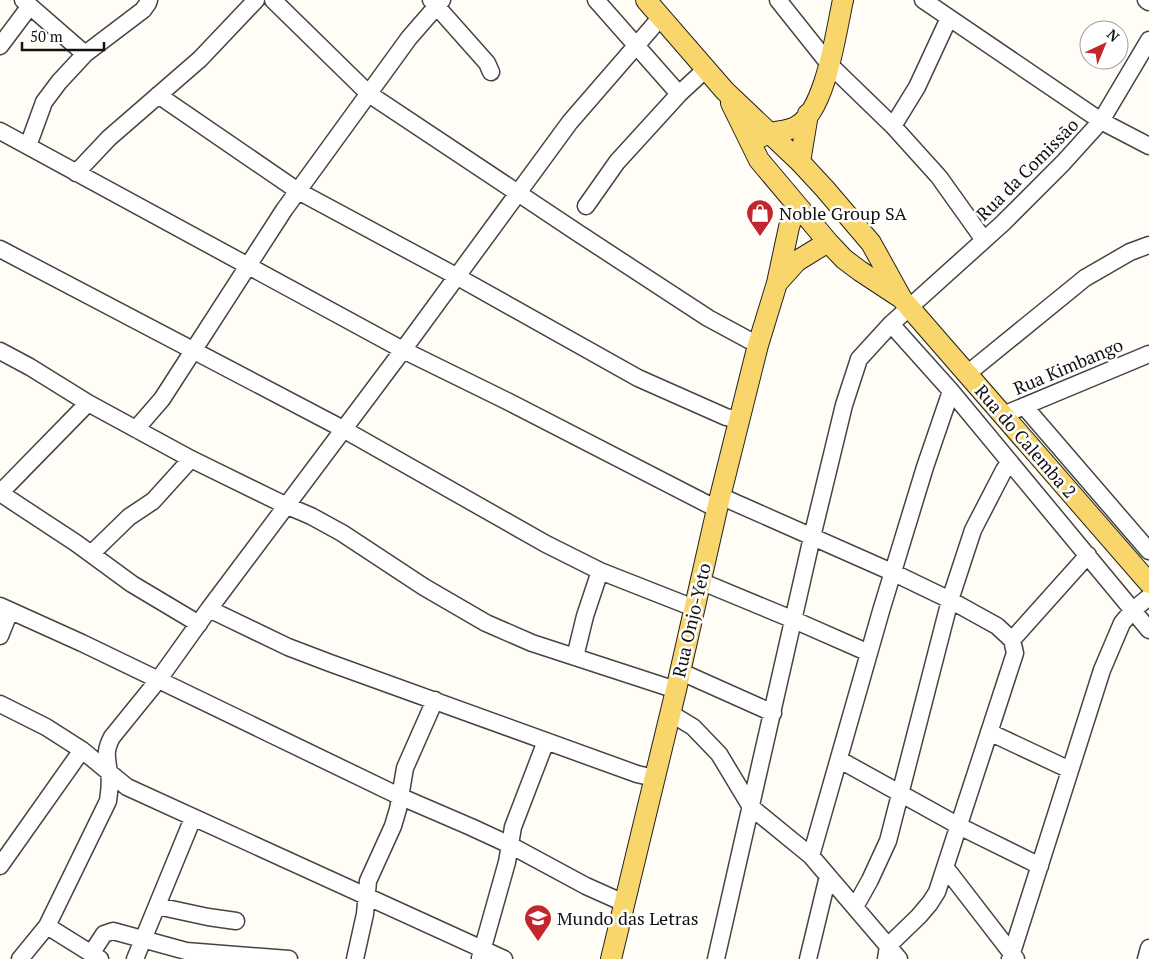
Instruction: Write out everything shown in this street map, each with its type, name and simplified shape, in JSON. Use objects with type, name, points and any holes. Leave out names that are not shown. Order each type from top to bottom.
[{"type":"main road","name":"Rua do Calemba 2","points":[[646,0],[725,91],[800,162],[871,243],[906,303],[1149,583]]},
{"type":"main road","points":[[752,148],[759,139],[768,133],[781,132],[798,126],[817,101],[825,83],[843,0]]},
{"type":"main road","name":"Rua do Calemba 2","points":[[725,91],[752,148],[796,205],[828,242],[851,264],[906,303]]},
{"type":"main road","points":[[800,162],[808,114]]},
{"type":"main road","points":[[778,283],[785,241],[796,205]]},
{"type":"main road","points":[[778,283],[786,271],[797,261],[828,242]]},
{"type":"main road","points":[[851,264],[862,256],[871,243]]},
{"type":"main road","name":"Rua Onjo-Yeto","points":[[611,959],[718,502],[758,345],[778,283]]},
{"type":"street","points":[[28,146],[44,102],[59,82],[85,54],[143,10],[148,0]]},
{"type":"street","points":[[76,173],[109,138],[221,38],[256,0]]},
{"type":"street","points":[[273,0],[369,94],[708,318],[758,345]]},
{"type":"street","points":[[596,0],[679,94]]},
{"type":"street","points":[[778,0],[829,64],[893,126],[939,177],[984,240]]},
{"type":"street","points":[[136,429],[162,398],[298,192],[437,2],[487,63],[492,72]]},
{"type":"street","points":[[928,2],[1101,121],[1149,146]]},
{"type":"street","points":[[0,46],[27,3],[85,54]]},
{"type":"street","points":[[20,959],[47,926],[108,801],[110,787],[106,757],[107,746],[112,737],[159,679],[285,505],[403,350],[570,122],[661,17]]},
{"type":"street","points":[[893,126],[917,87],[949,18]]},
{"type":"street","name":"Rua da Comissão","points":[[716,959],[812,537],[844,405],[859,359],[891,324],[906,303],[984,240],[1063,163],[1101,121],[1149,40]]},
{"type":"street","points":[[586,206],[617,162],[679,94],[706,69]]},
{"type":"street","points":[[158,96],[298,192],[456,276],[638,378],[726,417],[739,420]]},
{"type":"street","points":[[0,131],[403,350],[718,502],[812,537],[950,600],[997,626],[1012,640],[1015,653],[936,892],[930,903],[891,955],[855,907],[811,856],[751,807],[719,754],[693,727],[670,713]]},
{"type":"street","points":[[967,374],[1085,278],[1130,252],[1149,245]]},
{"type":"street","points":[[0,249],[343,429],[546,544],[600,571],[694,608]]},
{"type":"street","points":[[891,324],[951,391],[1149,630]]},
{"type":"street","points":[[0,351],[88,403],[191,459],[311,516],[342,533],[424,587],[486,623],[532,643],[575,657],[677,680],[773,713]]},
{"type":"street","name":"Rua Kimbango","points":[[1003,415],[1149,354]]},
{"type":"street","points":[[811,856],[840,760],[869,653],[951,391]]},
{"type":"street","points":[[88,403],[0,493],[132,584],[198,624]]},
{"type":"street","points":[[1024,406],[1149,551]]},
{"type":"street","points":[[91,554],[129,516],[152,501],[191,459]]},
{"type":"street","points":[[855,907],[888,841],[950,600],[974,530],[1004,470],[1010,462]]},
{"type":"street","points":[[1012,640],[1088,555]]},
{"type":"street","points":[[575,657],[585,616],[600,571]]},
{"type":"street","points":[[700,580],[869,653]]},
{"type":"street","points":[[1013,957],[1102,670],[1122,623],[1133,610],[1149,597]]},
{"type":"street","points":[[0,636],[5,608],[159,679],[399,796],[510,845],[586,886],[624,903]]},
{"type":"street","points":[[209,609],[288,647],[637,774],[654,778]]},
{"type":"street","points":[[355,959],[362,930],[368,882],[393,826],[398,809],[404,768],[435,700]]},
{"type":"street","points":[[0,704],[46,727],[82,750],[127,787],[366,897],[481,954],[504,959]]},
{"type":"street","points":[[990,732],[1070,770]]},
{"type":"street","points":[[481,954],[520,808],[546,741]]},
{"type":"street","points":[[0,866],[82,750]]},
{"type":"street","points":[[840,760],[959,826],[1040,866]]},
{"type":"street","points":[[135,959],[193,818]]},
{"type":"street","points":[[945,867],[1013,957]]},
{"type":"street","points":[[808,959],[828,876]]},
{"type":"street","points":[[156,906],[236,921]]},
{"type":"street","points":[[47,926],[95,956],[104,934],[110,931],[186,951],[289,959]]},
{"type":"street","points":[[1146,959],[1149,948]]},
{"type":"place","name":"Noble Group SA","points":[[760,237]]},
{"type":"place","name":"Mundo das Letras","points":[[538,942]]}]
